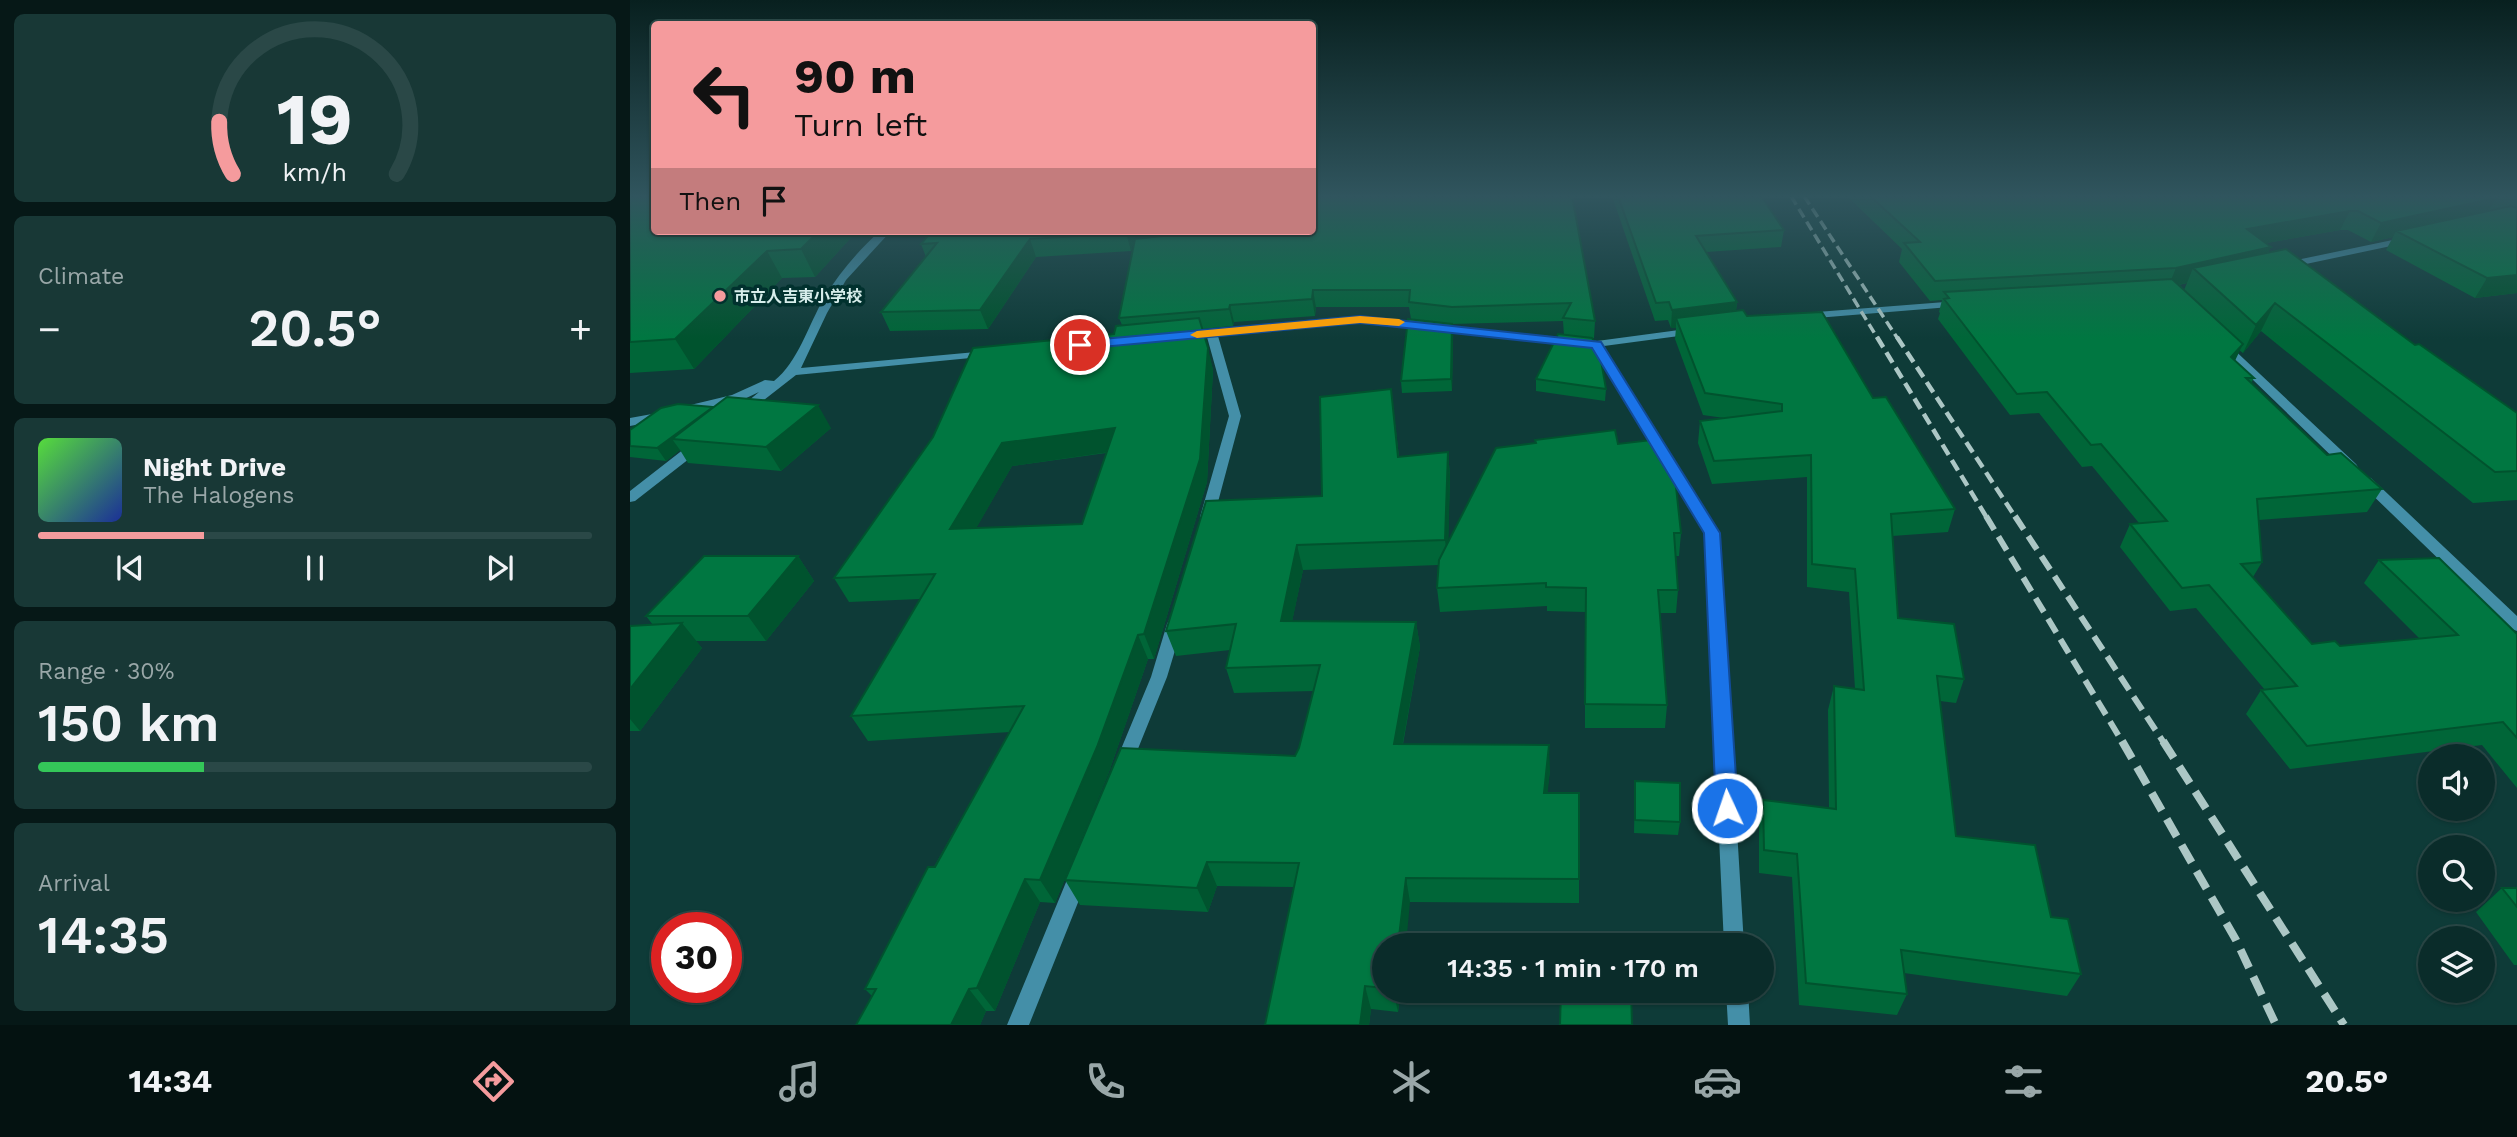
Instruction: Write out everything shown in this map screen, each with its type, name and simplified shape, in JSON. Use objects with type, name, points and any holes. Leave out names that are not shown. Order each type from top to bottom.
[{"type":"street","points":[[728,422],[793,372],[824,306],[848,267],[872,244]]},
{"type":"street","points":[[2273,269],[2388,244]]},
{"type":"street","points":[[1795,317],[1975,303]]},
{"type":"street","points":[[1171,337],[1360,320],[1597,344],[1702,330]]},
{"type":"street","points":[[1200,539],[1235,416],[1211,333]]},
{"type":"street","points":[[2218,341],[2517,625]]},
{"type":"street","points":[[1597,344],[1712,533],[1733,933]]},
{"type":"street","points":[[630,422],[736,398],[793,372],[995,353]]},
{"type":"street","points":[[630,498],[706,439]]},
{"type":"street","points":[[1118,778],[1159,677],[1182,602]]},
{"type":"street","points":[[1018,1025],[1088,854]]},
{"type":"street","points":[[1738,1003],[1739,1025]]},
{"type":"building","points":[[630,244],[806,244],[801,249],[767,251],[675,339],[630,342]]},
{"type":"building","points":[[936,244],[1027,244],[980,310],[881,312]]},
{"type":"building","points":[[1134,244],[1581,244],[1595,321],[1563,318],[1571,303],[1452,307],[1409,302],[1410,290],[1313,290],[1312,299],[1119,318]]},
{"type":"building","points":[[1635,244],[1701,244],[1737,302],[1672,310],[1669,302],[1656,303]]},
{"type":"building","points":[[1905,244],[2267,244],[2271,247],[2176,268],[1935,281]]},
{"type":"building","points":[[2421,244],[2517,244],[2517,275],[2487,278]]},
{"type":"building","points":[[2286,249],[2415,345],[2419,344],[2517,413],[2517,471],[2495,472],[2275,303],[2256,325],[2193,268]]},
{"type":"building","points":[[2172,279],[2243,344],[2231,357],[2254,378],[2246,378],[2327,455],[2341,453],[2382,489],[2257,499],[2262,562],[2241,564],[2312,644],[2335,641],[2340,646],[2458,635],[2379,560],[2439,558],[2517,634],[2517,738],[2503,722],[2307,746],[2261,690],[2297,686],[2209,585],[2182,588],[2130,524],[2167,521],[2101,444],[2091,445],[2047,392],[2017,394],[1944,299],[1949,298],[1944,292]]},
{"type":"building","points":[[1743,310],[1747,316],[1822,312],[1873,398],[1886,397],[1955,509],[1891,514],[1898,618],[1954,624],[1964,679],[1937,676],[1956,836],[2035,845],[2051,917],[2068,919],[2081,974],[1901,950],[1907,994],[1806,983],[1797,854],[1764,850],[1763,800],[1836,809],[1834,686],[1864,690],[1855,569],[1812,564],[1811,455],[1714,461],[1700,421],[1782,411],[1782,404],[1705,393],[1676,318]]},
{"type":"building","points":[[1199,318],[1208,348],[1200,459],[1144,634],[1138,635],[1097,747],[1040,880],[1025,879],[977,988],[969,989],[951,1025],[856,1025],[876,989],[865,989],[928,867],[935,867],[1024,706],[851,716],[935,574],[834,578],[933,437],[973,348],[1114,334],[1116,326]],"holes":[[[1115,428],[1082,524],[950,529],[1002,443]]]},
{"type":"building","points":[[1408,319],[1452,324],[1451,379],[1401,381]]},
{"type":"building","points":[[1558,334],[1592,338],[1599,349],[1606,389],[1536,379]]},
{"type":"building","points":[[1391,389],[1398,457],[1448,452],[1445,540],[1297,545],[1281,621],[1416,622],[1394,744],[1549,745],[1544,793],[1579,793],[1579,879],[1406,878],[1399,933],[1372,933],[1372,987],[1365,986],[1360,1025],[1265,1025],[1299,863],[1207,862],[1197,888],[1065,880],[1121,748],[1295,756],[1320,665],[1226,668],[1236,624],[1166,631],[1206,501],[1322,496],[1320,397]]},
{"type":"building","points":[[727,397],[818,405],[766,447],[672,439]]},
{"type":"building","points":[[678,404],[713,407],[657,448],[630,446],[630,430],[661,408]]},
{"type":"building","points":[[1615,430],[1618,444],[1660,439],[1673,459],[1681,533],[1674,533],[1678,590],[1658,590],[1667,705],[1585,704],[1586,588],[1546,587],[1546,583],[1437,588],[1439,560],[1496,448]]},
{"type":"building","points":[[704,556],[798,556],[748,616],[646,616]]},
{"type":"building","points":[[682,623],[630,689],[630,626]]},
{"type":"building","points":[[1635,781],[1680,783],[1680,822],[1635,820]]},
{"type":"building","points":[[2502,888],[2517,888],[2517,907]]},
{"type":"building","points":[[1561,1003],[1631,1003],[1632,1025],[1560,1025]]},
{"type":"railway","points":[[1820,244],[1878,339]]},
{"type":"railway","points":[[1835,244],[1898,339]]},
{"type":"railway","points":[[1877,337],[1987,518]]},
{"type":"railway","points":[[1897,337],[2016,518]]},
{"type":"railway","points":[[1986,516],[2123,743]]},
{"type":"railway","points":[[2015,516],[2164,743]]},
{"type":"railway","points":[[2122,741],[2236,940],[2276,1025]]},
{"type":"railway","points":[[2163,741],[2344,1025]]},
{"type":"slow traffic","points":[[1197,335],[1360,320],[1399,322]]},
{"type":"place","name":"市立人吉東小学校","points":[[720,296]]},
{"type":"route","points":[[1080,345],[1360,320],[1412,323],[1597,344],[1712,533],[1727,808]]}]
